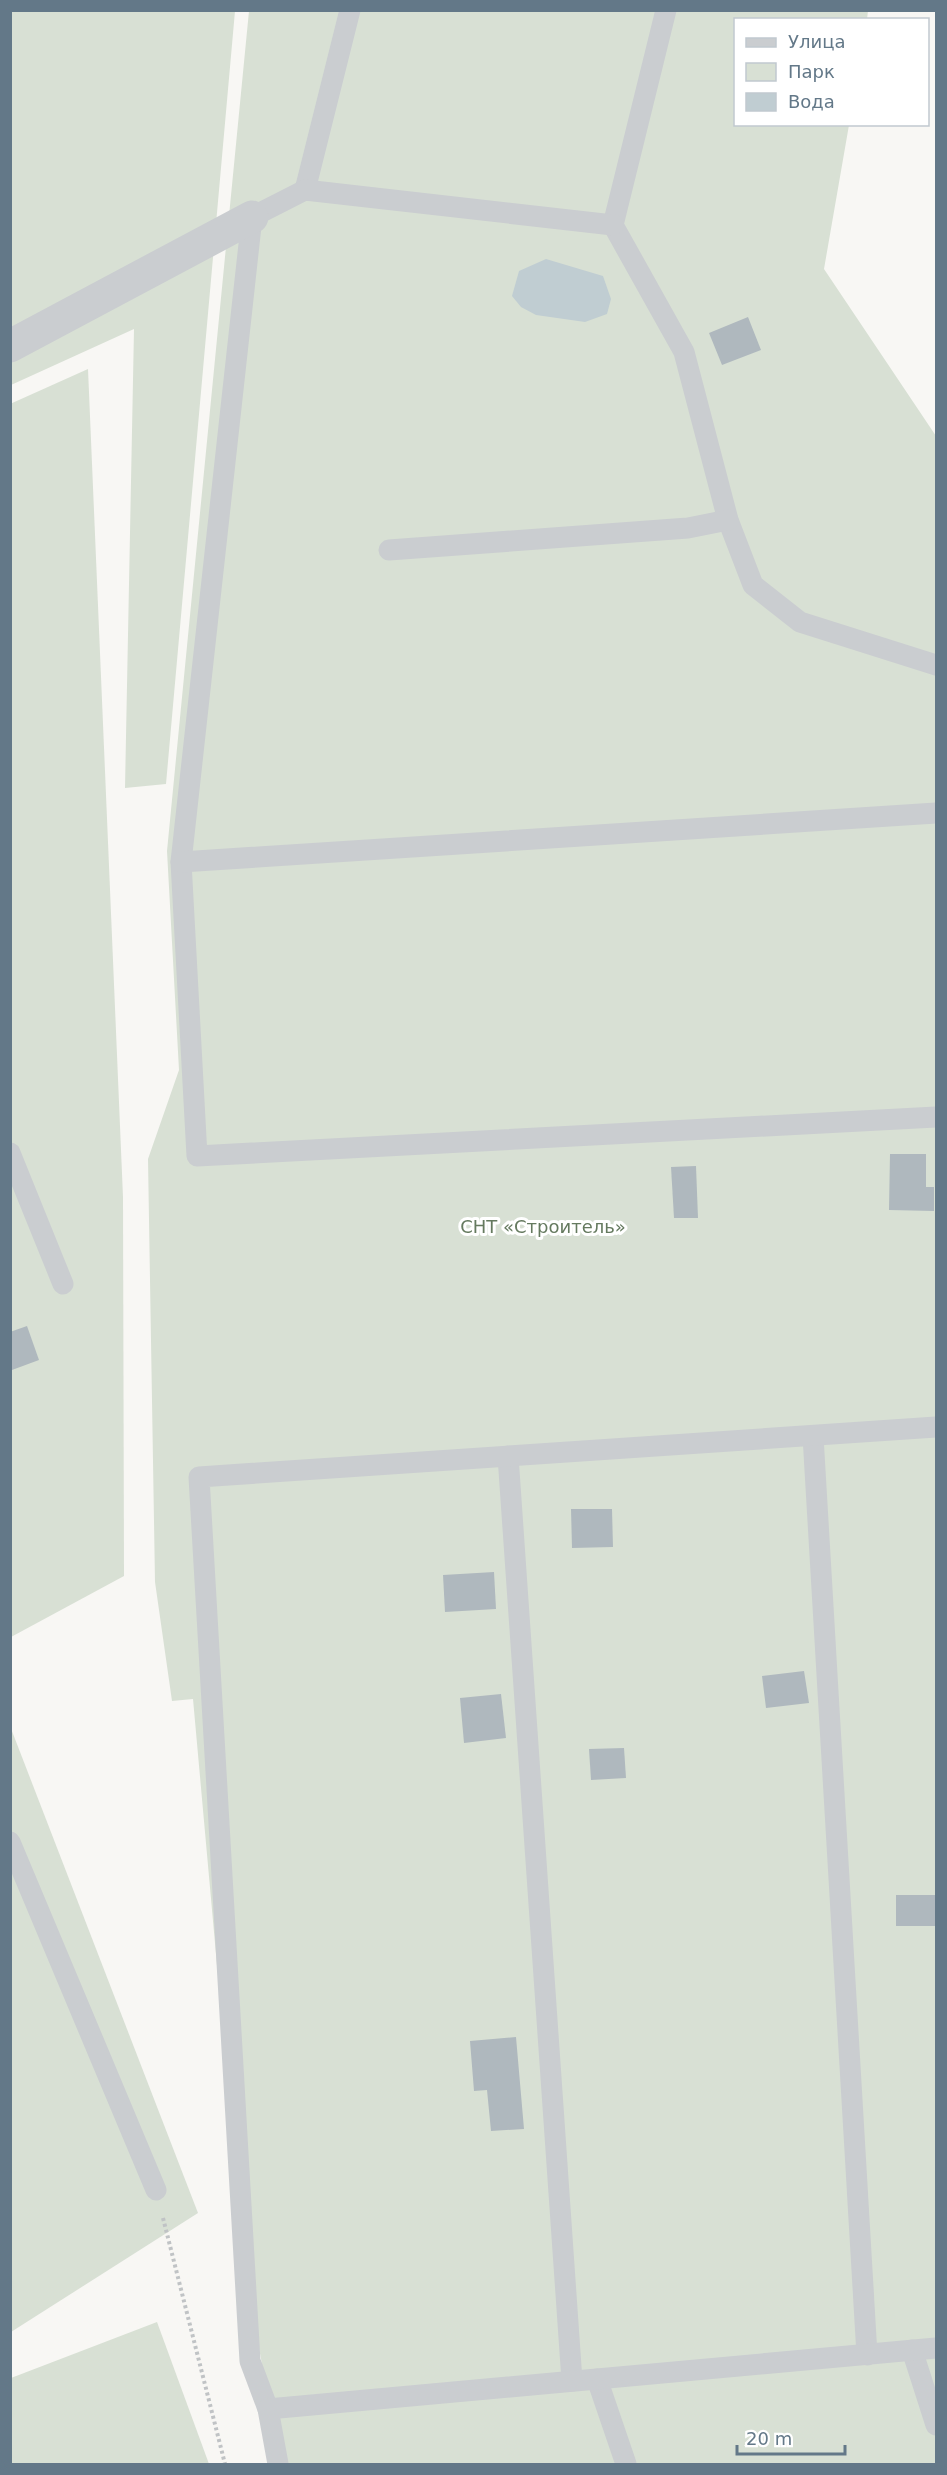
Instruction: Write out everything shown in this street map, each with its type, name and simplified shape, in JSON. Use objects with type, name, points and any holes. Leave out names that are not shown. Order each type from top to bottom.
[{"type":"street","points":[[10,346],[252,217]]},
{"type":"lane","points":[[304,190],[350,10]]},
{"type":"lane","points":[[666,10],[613,225],[684,352],[728,520],[753,585],[800,622],[936,665]]},
{"type":"lane","points":[[613,225],[304,190],[252,217],[181,862],[197,1156],[936,1117]]},
{"type":"lane","points":[[389,550],[688,528],[728,520]]},
{"type":"lane","points":[[181,862],[936,813]]},
{"type":"lane","points":[[10,1153],[63,1284]]},
{"type":"lane","points":[[278,2464],[268,2409],[250,2361],[199,1477],[936,1427]]},
{"type":"lane","points":[[813,1436],[867,2355]]},
{"type":"lane","points":[[508,1456],[572,2381]]},
{"type":"lane","points":[[10,1842],[156,2190]]},
{"type":"lane","points":[[268,2409],[936,2348]]},
{"type":"lane","points":[[912,2350],[936,2425]]},
{"type":"lane","points":[[597,2379],[627,2464]]},
{"type":"path","points":[[156,2190],[225,2464]]},
{"type":"green space","points":[[10,11],[235,11],[166,784],[125,788],[134,329],[11,385]]},
{"type":"green space","name":"СНТ «Строитель»","points":[[249,11],[868,11],[867,18],[734,18],[734,126],[849,126],[824,269],[936,436],[936,2464],[280,2464],[244,2265],[193,1699],[172,1701],[155,1582],[148,1159],[179,1070],[167,851]]},
{"type":"green space","points":[[88,369],[123,1197],[124,1576],[11,1637],[10,404]]},
{"type":"green space","points":[[10,1726],[198,2213],[11,2332],[10,2332]]},
{"type":"green space","points":[[157,2322],[209,2464],[11,2464],[11,2378]]},
{"type":"water","points":[[546,259],[603,276],[611,299],[607,314],[585,322],[536,315],[521,307],[512,296],[519,271]]},
{"type":"building","points":[[748,317],[761,350],[722,365],[709,333]]},
{"type":"building","points":[[890,1154],[926,1154],[926,1187],[934,1187],[934,1211],[889,1210]]},
{"type":"building","points":[[696,1166],[698,1218],[674,1218],[671,1167]]},
{"type":"building","points":[[27,1326],[39,1360],[12,1370],[10,1332]]},
{"type":"building","points":[[571,1509],[612,1509],[613,1547],[572,1548]]},
{"type":"building","points":[[494,1572],[496,1609],[445,1612],[443,1575]]},
{"type":"building","points":[[804,1671],[809,1703],[766,1708],[762,1676]]},
{"type":"building","points":[[501,1694],[506,1738],[464,1743],[460,1698]]},
{"type":"building","points":[[624,1748],[626,1778],[591,1780],[589,1749]]},
{"type":"building","points":[[896,1895],[935,1895],[935,1926],[896,1926]]},
{"type":"building","points":[[516,2037],[524,2129],[491,2131],[487,2090],[474,2091],[470,2041]]}]
